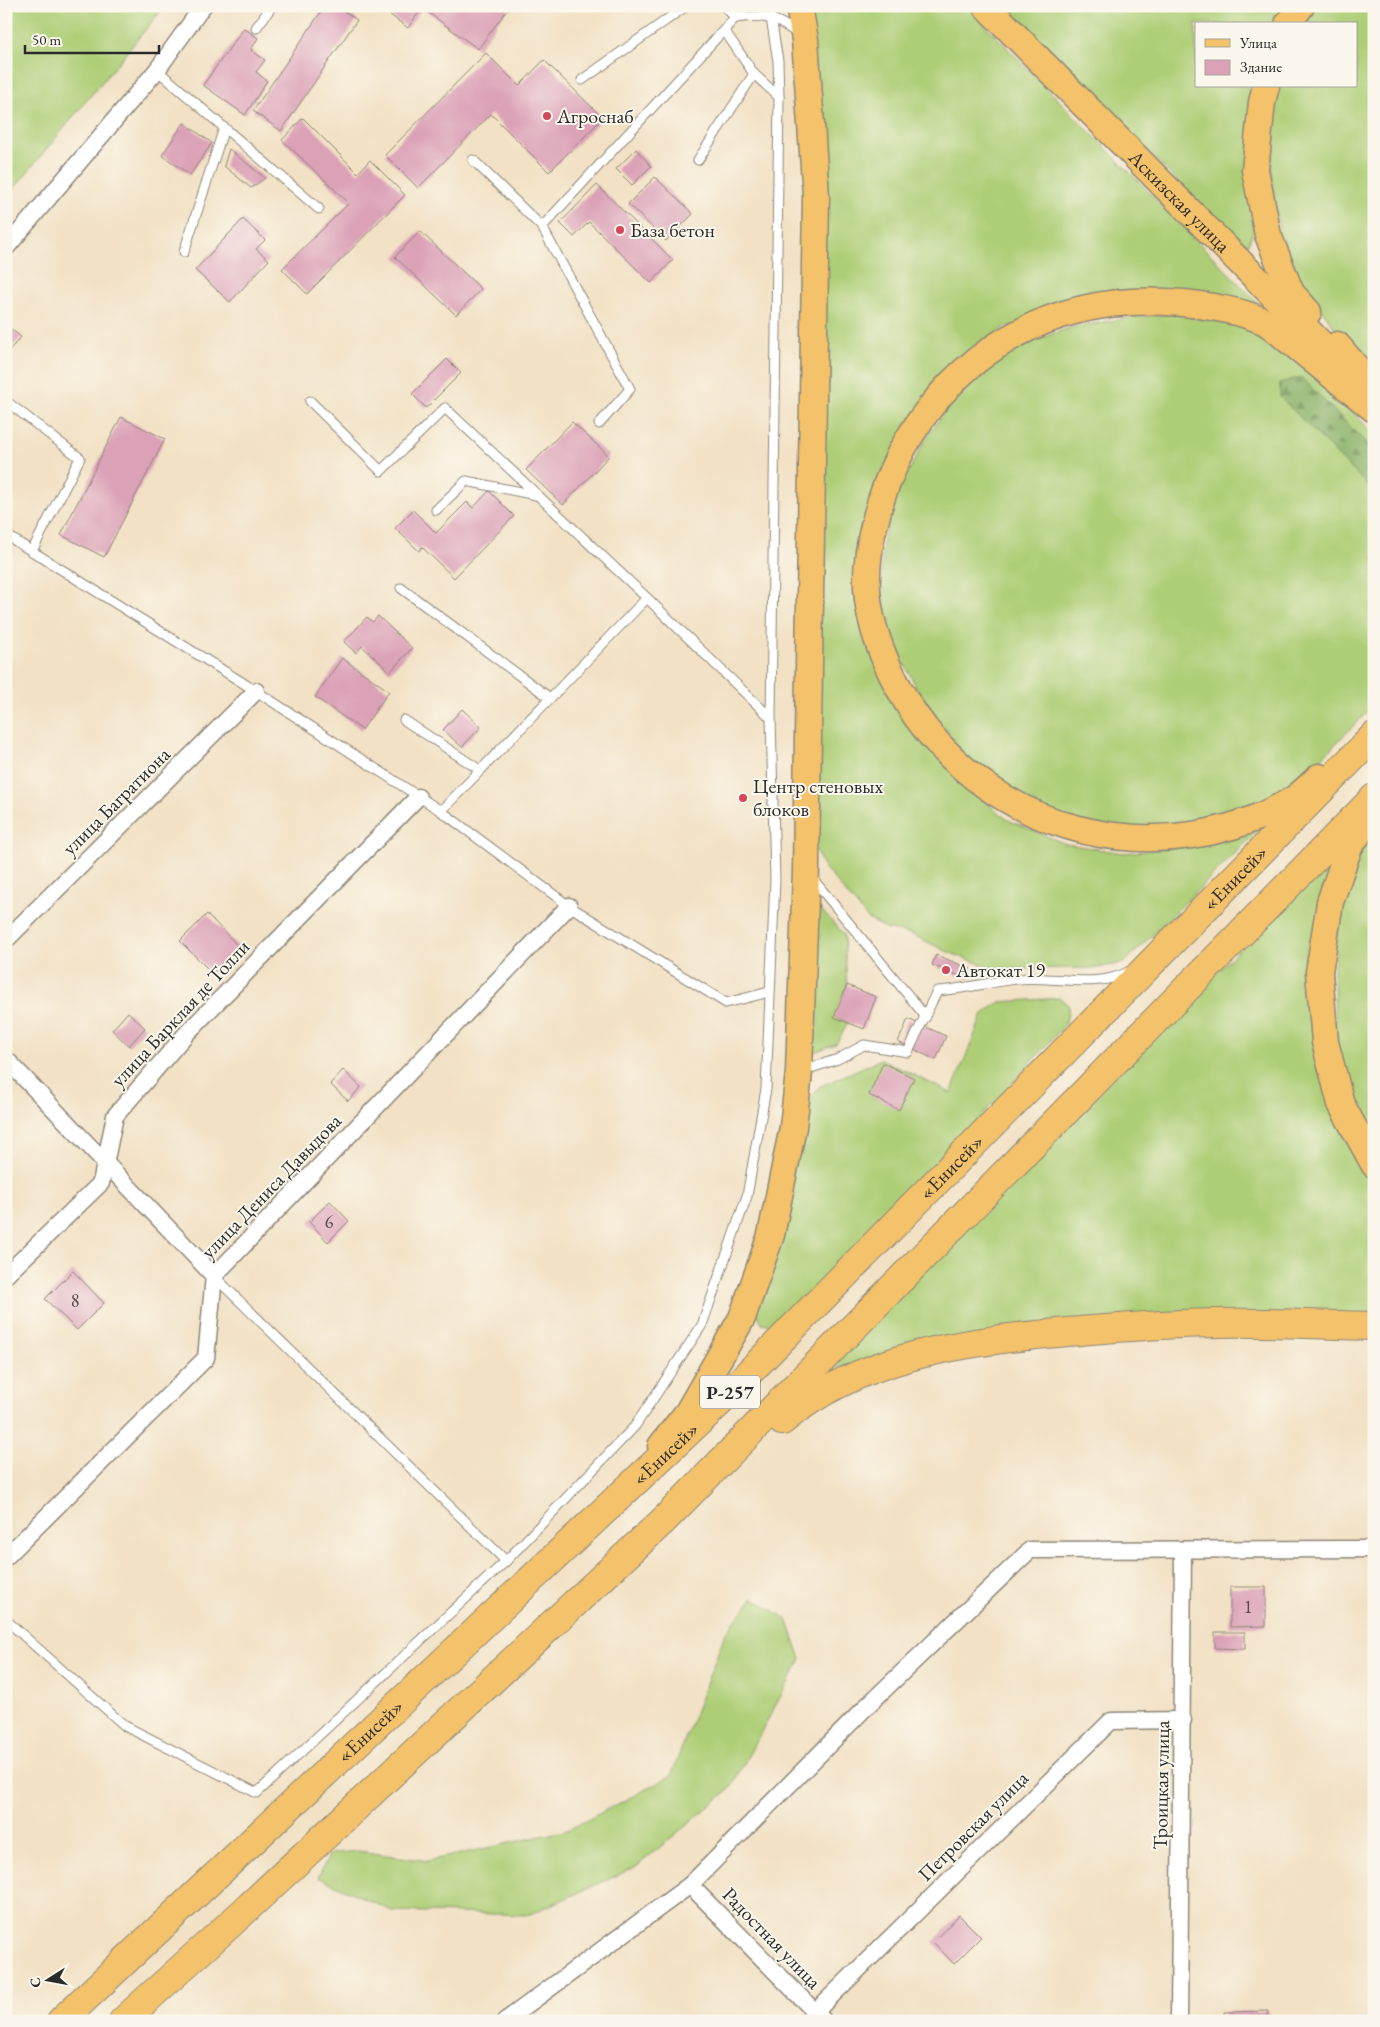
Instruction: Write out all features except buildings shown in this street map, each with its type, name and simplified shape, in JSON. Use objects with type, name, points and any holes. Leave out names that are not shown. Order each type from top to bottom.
[{"type":"highway","name":"«Енисей»","points":[[61,2021],[616,1502],[722,1400],[1374,736]]},
{"type":"highway","name":"Р-257","points":[[123,2021],[240,1916],[664,1520],[1374,798]]},
{"type":"highway","points":[[664,1520],[806,1401],[856,1375],[925,1351],[1000,1338],[1108,1328],[1218,1323],[1374,1326]]},
{"type":"main road","points":[[616,1502],[688,1412],[742,1318],[771,1236],[793,1127],[799,1072],[806,870],[816,196],[805,40],[799,6]]},
{"type":"main road","name":"Аскизская улица","points":[[986,6],[1374,397]]},
{"type":"main road","points":[[1289,22],[1301,6]]},
{"type":"main road","points":[[1266,88],[1262,102],[1255,170],[1268,236],[1291,293],[1374,388]]},
{"type":"main road","points":[[1374,409],[1263,320],[1204,306],[1154,300],[1104,304],[1055,316],[1009,338],[968,367],[932,402],[904,444],[883,490],[871,539],[867,590],[876,635],[894,678],[917,718],[941,747],[982,784],[1021,808],[1064,826],[1118,837],[1156,839],[1202,834],[1256,816],[1296,798],[1374,729]]},
{"type":"main road","points":[[1374,812],[1349,847],[1330,902],[1319,972],[1325,1042],[1341,1104],[1374,1164]]},
{"type":"street","points":[[6,248],[157,70],[203,6]]},
{"type":"street","name":"улица Багратиона","points":[[6,940],[256,691]]},
{"type":"street","name":"улица Барклая де Толли","points":[[6,1275],[101,1183],[115,1116],[186,1034],[418,797]]},
{"type":"street","name":"улица Дениса Давыдова","points":[[6,1557],[206,1358],[214,1276],[569,906]]},
{"type":"street","points":[[6,1059],[106,1161],[214,1276]]},
{"type":"street","points":[[505,2021],[690,1885],[867,1706],[1030,1550],[1374,1549]]},
{"type":"street","name":"Троицкая улица","points":[[1179,2021],[1183,1550]]},
{"type":"street","name":"Петровская улица","points":[[819,2016],[1111,1720],[1183,1720]]},
{"type":"street","name":"Радостная улица","points":[[690,1885],[819,2016]]},
{"type":"lane","points":[[256,28],[272,6]]},
{"type":"lane","points":[[582,80],[686,6]]},
{"type":"lane","points":[[724,6],[736,18]]},
{"type":"lane","points":[[542,227],[746,6]]},
{"type":"lane","points":[[736,18],[756,15],[771,18],[782,22],[805,40]]},
{"type":"lane","points":[[6,1620],[125,1726],[257,1793],[506,1561],[635,1426],[702,1325],[747,1196],[766,1089],[775,880],[771,718],[779,97],[778,61],[771,18]]},
{"type":"lane","points":[[724,30],[754,74],[779,97]]},
{"type":"lane","points":[[157,70],[319,209]]},
{"type":"lane","points":[[698,160],[754,74]]},
{"type":"lane","points":[[184,252],[224,128]]},
{"type":"lane","points":[[473,160],[542,227],[630,389],[599,424]]},
{"type":"lane","points":[[6,401],[80,458],[32,551]]},
{"type":"lane","points":[[310,401],[381,471],[445,408],[647,598],[771,718]]},
{"type":"lane","points":[[436,510],[466,481],[536,495]]},
{"type":"lane","points":[[6,535],[256,691],[440,810],[569,906],[726,1003],[769,992]]},
{"type":"lane","points":[[401,588],[550,698]]},
{"type":"lane","points":[[440,810],[647,598]]},
{"type":"lane","points":[[404,720],[480,770]]},
{"type":"lane","points":[[806,870],[926,1017]]},
{"type":"lane","points":[[799,1072],[838,1059],[864,1046],[908,1052],[937,991],[1018,979],[1108,980],[1128,973],[1166,948]]},
{"type":"lane","points":[[214,1276],[506,1561]]},
{"type":"green space","points":[[6,6],[165,6],[6,198]]},
{"type":"green space","points":[[810,6],[966,6],[1258,303],[1217,296],[1005,327],[946,370],[911,420],[858,584],[955,778],[1008,820],[1066,844],[1124,853],[1205,844],[1264,825],[1124,963],[1097,968],[995,969],[948,952],[911,934],[886,929],[868,919],[822,865],[814,844]]},
{"type":"green space","points":[[1007,6],[1288,6],[1276,22],[1195,22],[1195,88],[1254,88],[1254,230],[1248,244],[1231,237]]},
{"type":"green space","points":[[1315,6],[1374,6],[1374,367],[1335,329],[1298,274],[1279,231],[1271,168],[1274,100],[1277,88],[1358,88],[1358,22],[1304,22]]},
{"type":"green space","points":[[1202,312],[1264,330],[1310,368],[1374,434],[1374,705],[1302,778],[1253,806],[1210,819],[1127,832],[1067,824],[969,762],[919,692],[890,636],[881,584],[883,539],[899,489],[929,433],[961,390],[1013,348],[1069,328],[1134,317]]},
{"type":"green space","points":[[1301,377],[1374,451],[1374,492],[1280,397],[1280,383]]},
{"type":"green space","points":[[1374,833],[1374,1143],[1351,1101],[1335,1039],[1334,968],[1339,919],[1361,849]]},
{"type":"green space","points":[[1339,849],[1310,967],[1361,1167],[1374,1180],[1374,1318],[923,1344],[819,1373]]},
{"type":"green space","points":[[811,900],[844,934],[847,985],[835,1017],[848,1023],[836,1044],[809,1054]]},
{"type":"green space","points":[[1060,998],[1069,1006],[1066,1024],[856,1253],[776,1326],[762,1323],[756,1312],[805,1098],[812,1097],[819,1087],[881,1059],[951,1093],[983,1014],[1000,1002]]},
{"type":"green space","points":[[753,1598],[787,1619],[801,1659],[730,1789],[636,1867],[528,1915],[392,1911],[318,1877],[330,1854],[358,1851],[428,1861],[568,1830],[671,1776],[725,1634]]},
{"type":"place","name":"Агроснаб","points":[[547,116]]},
{"type":"place","name":"База бетон","points":[[620,230]]},
{"type":"place","name":"Центр стеновых блоков","points":[[743,798]]},
{"type":"place","name":"Автокат 19","points":[[946,970]]}]
